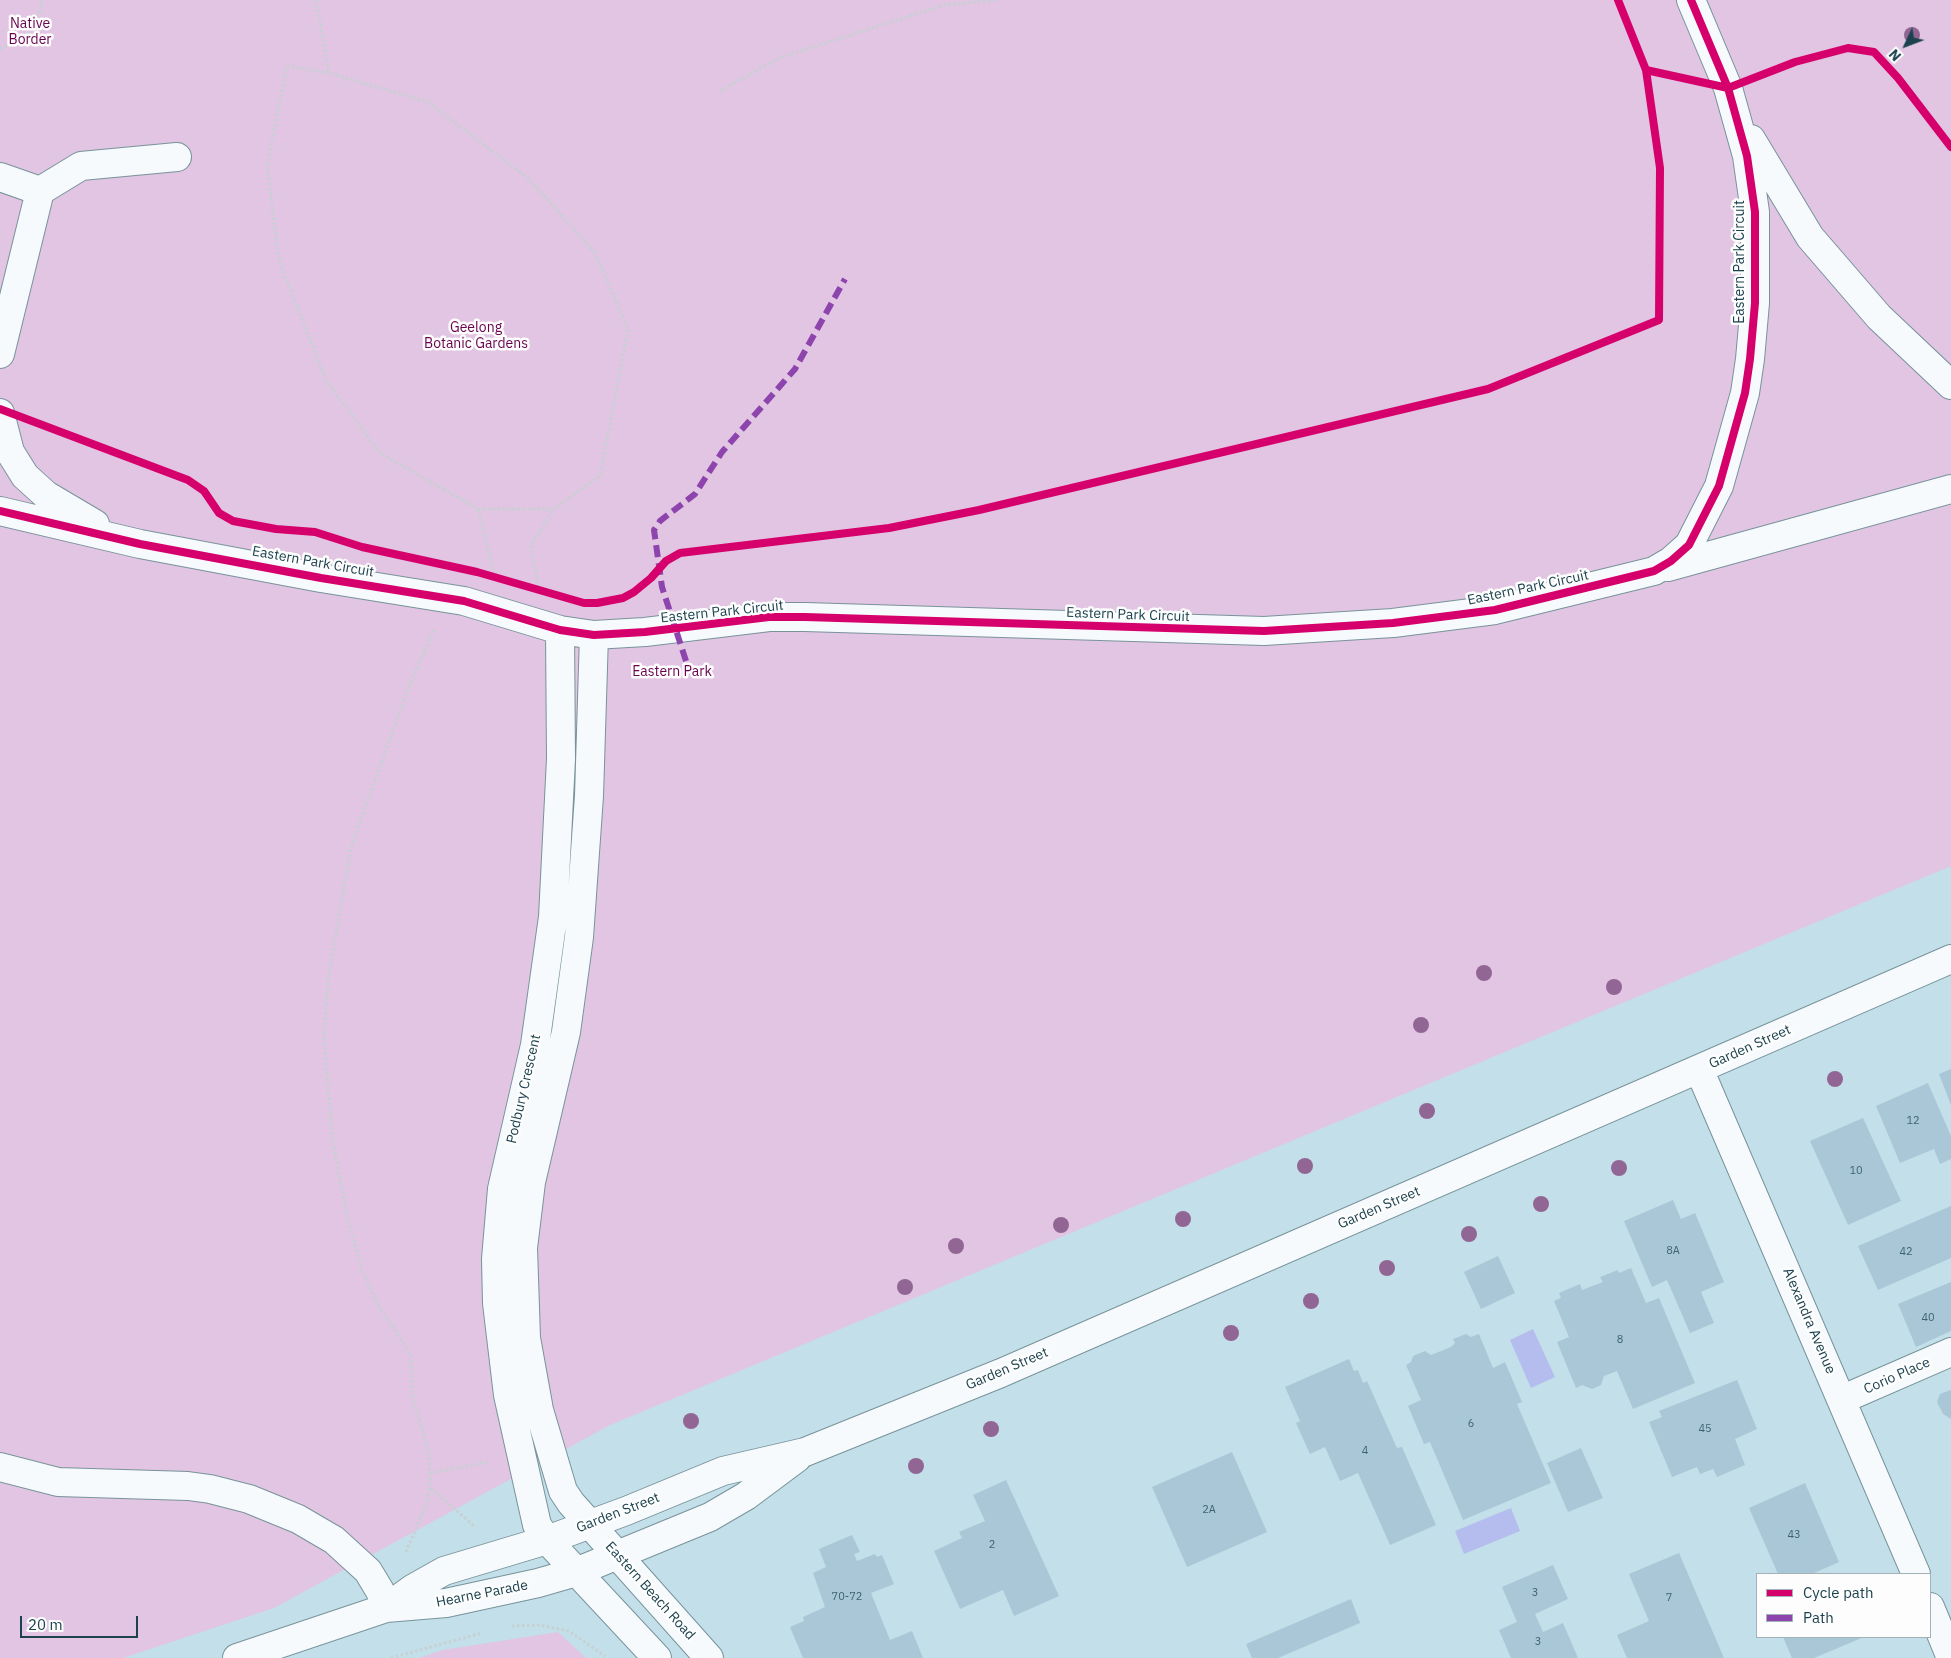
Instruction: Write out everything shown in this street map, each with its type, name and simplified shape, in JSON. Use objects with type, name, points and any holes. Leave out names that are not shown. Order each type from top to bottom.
[{"type":"street","name":"Eastern Park Circuit","points":[[1654,571],[1681,553],[1695,536],[1726,465],[1745,393],[1755,303],[1756,212],[1747,156],[1737,114],[1691,0]]},
{"type":"street","name":"Eastern Park Circuit","points":[[1737,114],[1810,237],[1879,317],[1951,385]]},
{"type":"street","points":[[1,356],[40,191],[81,166],[177,156]]},
{"type":"street","points":[[0,177],[40,191]]},
{"type":"street","points":[[0,413],[10,452],[25,476],[46,495],[76,514],[140,544]]},
{"type":"street","name":"Eastern Park Circuit","points":[[0,511],[140,544],[321,578],[445,597],[493,609],[560,630],[594,635],[645,632],[769,617],[1264,631],[1393,623],[1495,610],[1654,571],[1951,489]]},
{"type":"street","name":"Podbury Crescent","points":[[546,1540],[534,1517],[508,1395],[496,1303],[496,1259],[502,1189],[535,1045],[553,917],[561,759],[560,630]]},
{"type":"street","name":"Podbury Crescent","points":[[590,1524],[571,1503],[560,1483],[539,1410],[526,1338],[523,1248],[531,1182],[566,1032],[579,937],[589,796],[594,635]]},
{"type":"street","name":"Garden Street","points":[[546,1540],[723,1471],[804,1452],[1001,1373],[1951,959]]},
{"type":"street","name":"Alexandra Avenue","points":[[1699,1070],[1916,1573]]},
{"type":"street","name":"Corio Place","points":[[1842,1399],[1951,1352]]},
{"type":"street","name":"Garden Street","points":[[576,1572],[618,1556],[726,1508],[746,1496],[804,1452]]},
{"type":"street","points":[[0,1466],[58,1482],[188,1486],[210,1489],[249,1500],[298,1519],[334,1540],[368,1571],[380,1591],[386,1608]]},
{"type":"street","name":"Eastern Beach Road","points":[[590,1524],[709,1658]]},
{"type":"street","points":[[546,1540],[657,1658]]},
{"type":"street","name":"Hearne Parade","points":[[386,1608],[412,1589],[444,1572],[546,1540]]},
{"type":"street","name":"Hearne Parade","points":[[237,1658],[386,1608],[446,1603],[576,1572]]},
{"type":"street","points":[[1931,1610],[1951,1658]]},
{"type":"path","points":[[0,49],[27,34],[40,11],[42,0]]},
{"type":"path","points":[[316,0],[329,73]]},
{"type":"path","points":[[720,91],[779,58],[944,5],[998,0]]},
{"type":"path","points":[[617,600],[644,585],[666,561],[680,553],[889,528],[1028,499],[1035,495],[1488,389],[1659,320],[1660,168],[1646,70],[1618,0]]},
{"type":"path","points":[[530,588],[538,590],[531,545],[554,509],[600,476],[628,329],[595,253],[530,179],[428,102],[329,73],[287,66],[267,166],[278,260],[326,380],[380,453],[478,510],[554,509]]},
{"type":"path","points":[[36,423],[188,480],[204,491],[219,512],[233,521],[315,532],[370,548]]},
{"type":"path","points":[[478,510],[495,577],[486,574]]},
{"type":"path","points":[[405,1555],[426,1505],[430,1487],[429,1452],[411,1390],[411,1356],[374,1297],[362,1271],[347,1215],[332,1137],[324,1036],[328,980],[351,847],[411,681],[442,614],[445,597]]},
{"type":"path","points":[[430,1487],[487,1538],[491,1557]]},
{"type":"path","points":[[498,1592],[504,1627],[539,1625],[569,1631],[587,1641],[607,1658]]},
{"type":"path","points":[[390,1658],[486,1632]]},
{"type":"green space","name":"Eastern Park","points":[[0,0],[1951,0],[1951,866],[610,1425],[274,1608],[123,1658],[0,1658]]},
{"type":"green space","points":[[558,1632],[586,1658],[419,1658],[443,1650]]},
{"type":"water","points":[[1533,1329],[1555,1377],[1531,1388],[1510,1340]]},
{"type":"water","points":[[1511,1508],[1520,1531],[1464,1554],[1455,1531]]},
{"type":"building","points":[[1951,1069],[1951,1105],[1939,1074]]},
{"type":"building","points":[[1928,1083],[1951,1136],[1951,1159],[1940,1164],[1934,1149],[1900,1163],[1876,1106]]},
{"type":"building","points":[[1863,1118],[1901,1201],[1848,1225],[1810,1141]]},
{"type":"building","points":[[1673,1200],[1681,1219],[1695,1213],[1724,1282],[1701,1292],[1714,1323],[1690,1333],[1667,1280],[1652,1287],[1624,1221]]},
{"type":"building","points":[[1951,1206],[1951,1258],[1878,1290],[1858,1246]]},
{"type":"building","points":[[1498,1256],[1515,1293],[1481,1309],[1464,1272]]},
{"type":"building","points":[[1631,1268],[1646,1303],[1659,1298],[1695,1383],[1633,1409],[1617,1371],[1604,1376],[1601,1385],[1592,1389],[1582,1385],[1576,1388],[1557,1342],[1569,1337],[1554,1301],[1561,1298],[1559,1293],[1580,1284],[1582,1290],[1603,1282],[1600,1277],[1618,1270],[1619,1273]]},
{"type":"building","points":[[1951,1282],[1951,1331],[1916,1347],[1898,1304]]},
{"type":"building","points":[[1466,1334],[1471,1337],[1479,1334],[1493,1368],[1505,1362],[1522,1402],[1517,1404],[1551,1483],[1463,1520],[1430,1442],[1424,1444],[1408,1406],[1421,1400],[1406,1365],[1411,1362],[1413,1356],[1425,1351],[1431,1355],[1451,1347],[1455,1343],[1453,1339]]},
{"type":"building","points":[[1349,1359],[1354,1371],[1358,1370],[1363,1383],[1367,1381],[1397,1448],[1402,1447],[1436,1525],[1390,1545],[1358,1473],[1340,1481],[1325,1447],[1310,1454],[1296,1423],[1300,1421],[1285,1387]]},
{"type":"building","points":[[1737,1380],[1757,1429],[1735,1439],[1745,1465],[1717,1477],[1713,1469],[1700,1474],[1697,1467],[1672,1477],[1649,1422],[1662,1417],[1659,1411]]},
{"type":"building","points":[[1951,1390],[1951,1419],[1943,1414],[1937,1402],[1940,1394]]},
{"type":"building","points":[[1581,1448],[1603,1498],[1568,1512],[1547,1463]]},
{"type":"building","points":[[1232,1452],[1267,1532],[1187,1567],[1152,1487]]},
{"type":"building","points":[[1006,1480],[1059,1596],[1014,1616],[1003,1590],[960,1609],[934,1551],[962,1538],[959,1532],[985,1521],[973,1495]]},
{"type":"building","points":[[1805,1483],[1839,1562],[1814,1573],[1778,1573],[1749,1508]]},
{"type":"building","points":[[852,1535],[860,1552],[854,1554],[857,1561],[875,1554],[877,1557],[882,1555],[894,1584],[871,1593],[890,1640],[912,1631],[923,1658],[803,1658],[790,1627],[804,1621],[803,1617],[825,1607],[813,1573],[826,1567],[819,1549]]},
{"type":"building","points":[[1679,1553],[1724,1658],[1627,1658],[1617,1635],[1649,1621],[1629,1574]]},
{"type":"building","points":[[1553,1565],[1568,1599],[1535,1614],[1543,1632],[1563,1623],[1578,1658],[1511,1658],[1499,1630],[1517,1622],[1502,1587]]},
{"type":"building","points":[[1351,1599],[1360,1623],[1278,1658],[1252,1658],[1246,1644]]},
{"type":"building","points":[[1783,1638],[1862,1638],[1814,1658],[1792,1658]]},
{"type":"marked path","points":[[686,661],[662,587],[654,530],[660,521],[695,494],[722,452],[795,369],[845,279]]},
{"type":"cycle path","points":[[0,409],[188,480],[204,491],[219,513],[233,521],[276,529],[315,532],[362,547],[477,572],[584,603],[597,603],[623,598],[634,592],[651,578],[666,561],[680,553],[889,528],[979,510],[1488,389],[1659,320],[1660,168],[1646,70],[1618,0]]},
{"type":"cycle path","points":[[0,511],[140,544],[321,578],[464,601],[560,630],[594,635],[645,632],[769,617],[1264,631],[1393,623],[1495,610],[1654,571],[1671,561],[1689,545],[1719,486],[1745,393],[1755,303],[1755,212],[1747,156],[1728,88],[1691,0]]},
{"type":"cycle path","points":[[1646,70],[1728,88],[1795,62],[1848,48],[1874,52],[1898,78],[1951,147]]},
{"type":"park label","name":"Native Border","points":[[30,32]]},
{"type":"park label","name":"Geelong Botanic Gardens","points":[[476,336]]}]
